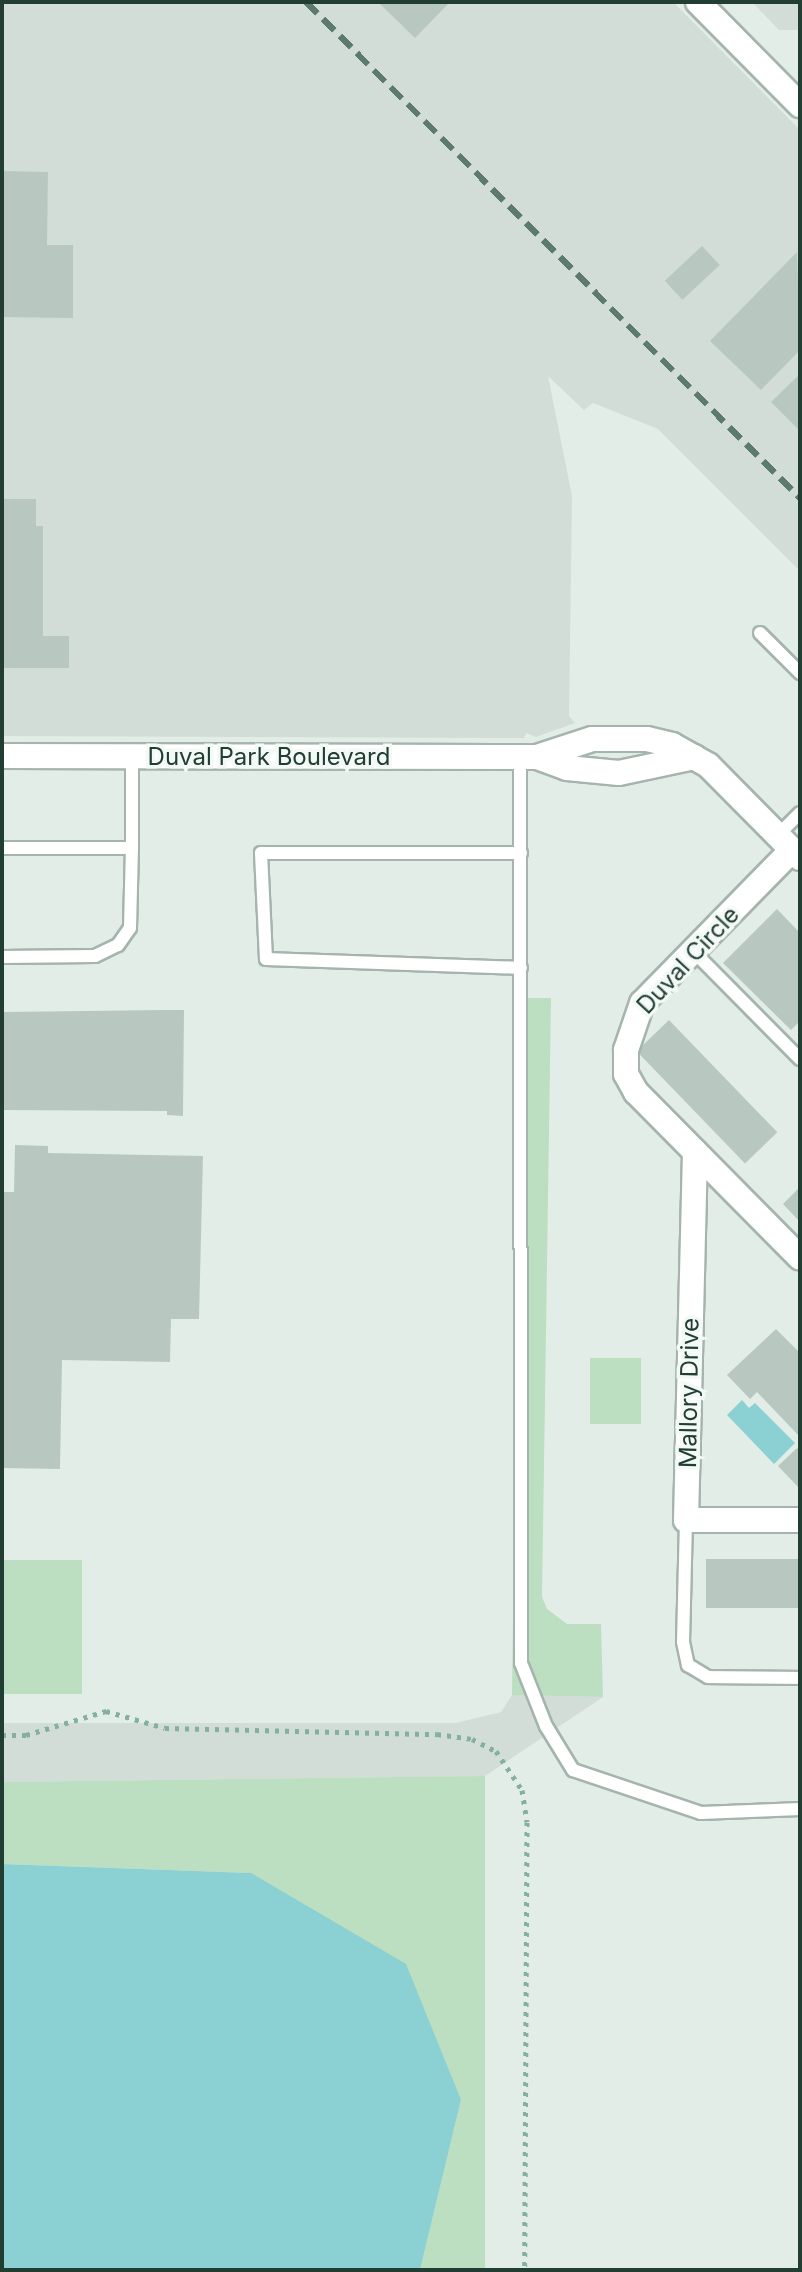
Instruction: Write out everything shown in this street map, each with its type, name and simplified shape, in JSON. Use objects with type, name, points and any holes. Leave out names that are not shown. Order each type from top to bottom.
[{"type":"street","points":[[698,2],[800,105]]},
{"type":"street","name":"Duval Park Boulevard","points":[[529,757],[567,744],[613,737],[647,739],[701,761]]},
{"type":"street","name":"Duval Park Boulevard","points":[[2,756],[529,757],[567,768],[619,773],[701,761]]},
{"type":"street","points":[[701,761],[790,848]]},
{"type":"street","name":"Duval Circle","points":[[790,848],[642,1003],[626,1050],[626,1074],[636,1092],[800,1258]]},
{"type":"street","name":"Mallory Drive","points":[[686,1520],[695,1152]]},
{"type":"street","points":[[686,1520],[800,1520]]},
{"type":"lane","points":[[760,633],[800,673]]},
{"type":"lane","points":[[2,957],[95,956],[118,945],[130,928],[132,756]]},
{"type":"lane","points":[[529,757],[521,853],[521,1663],[546,1726],[573,1770],[701,1813],[800,1809]]},
{"type":"lane","points":[[790,848],[800,813]]},
{"type":"lane","points":[[2,848],[132,848]]},
{"type":"lane","points":[[521,853],[261,853],[266,959],[521,968]]},
{"type":"lane","points":[[693,951],[800,1059]]},
{"type":"lane","points":[[686,1520],[683,1642],[688,1665],[708,1677],[800,1678]]},
{"type":"path","points":[[2,1735],[26,1735],[106,1711],[190,1730],[437,1734],[472,1739],[496,1751],[522,1790],[527,1822],[525,2270]]},
{"type":"shaded area","points":[[2,2],[673,2],[800,130],[800,571],[658,429],[593,403],[584,410],[548,376],[572,496],[569,716],[575,723],[536,737],[526,733],[524,738],[2,736]]},
{"type":"shaded area","points":[[752,2],[800,2],[800,30],[779,30]]},
{"type":"shaded area","points":[[512,1695],[603,1697],[485,1776],[2,1782],[2,1723],[456,1723],[501,1712]]},
{"type":"green space","points":[[521,998],[551,998],[542,1597],[547,1609],[567,1624],[601,1624],[603,1697],[512,1695]]},
{"type":"green space","points":[[590,1358],[641,1358],[641,1424],[590,1424]]},
{"type":"green space","points":[[2,1560],[82,1560],[82,1694],[2,1694]]},
{"type":"green space","points":[[485,1776],[485,2270],[420,2270],[461,2100],[251,1873],[2,1864],[2,1782]]},
{"type":"water","points":[[742,1400],[749,1408],[755,1403],[795,1443],[774,1464],[727,1415]]},
{"type":"water","points":[[2,1864],[251,1873],[406,1964],[461,2100],[420,2270],[2,2270]]},
{"type":"building","points":[[378,2],[450,2],[415,38]]},
{"type":"building","points":[[2,171],[48,172],[47,245],[73,245],[73,318],[2,317]]},
{"type":"building","points":[[702,246],[720,265],[682,300],[665,281]]},
{"type":"building","points":[[797,252],[800,350],[761,390],[710,341]]},
{"type":"building","points":[[800,377],[800,431],[771,402]]},
{"type":"building","points":[[2,499],[36,499],[36,526],[43,526],[43,636],[69,636],[69,668],[2,668]]},
{"type":"building","points":[[777,909],[800,933],[800,1021],[791,1030],[723,963]]},
{"type":"building","points":[[184,1010],[183,1116],[167,1115],[167,1111],[2,1110],[2,1012]]},
{"type":"building","points":[[669,1020],[777,1132],[745,1163],[637,1051]]},
{"type":"building","points":[[15,1145],[48,1146],[48,1153],[203,1156],[199,1319],[171,1319],[170,1362],[62,1360],[60,1469],[2,1468],[2,1192],[14,1192]]},
{"type":"building","points":[[800,1187],[800,1222],[783,1204]]},
{"type":"building","points":[[776,1329],[800,1353],[800,1437],[757,1392],[750,1399],[727,1375]]},
{"type":"building","points":[[797,1448],[800,1451],[800,1489],[778,1466]]},
{"type":"building","points":[[706,1559],[800,1559],[800,1608],[706,1608]]},
{"type":"railway","points":[[306,2],[800,498]]}]
